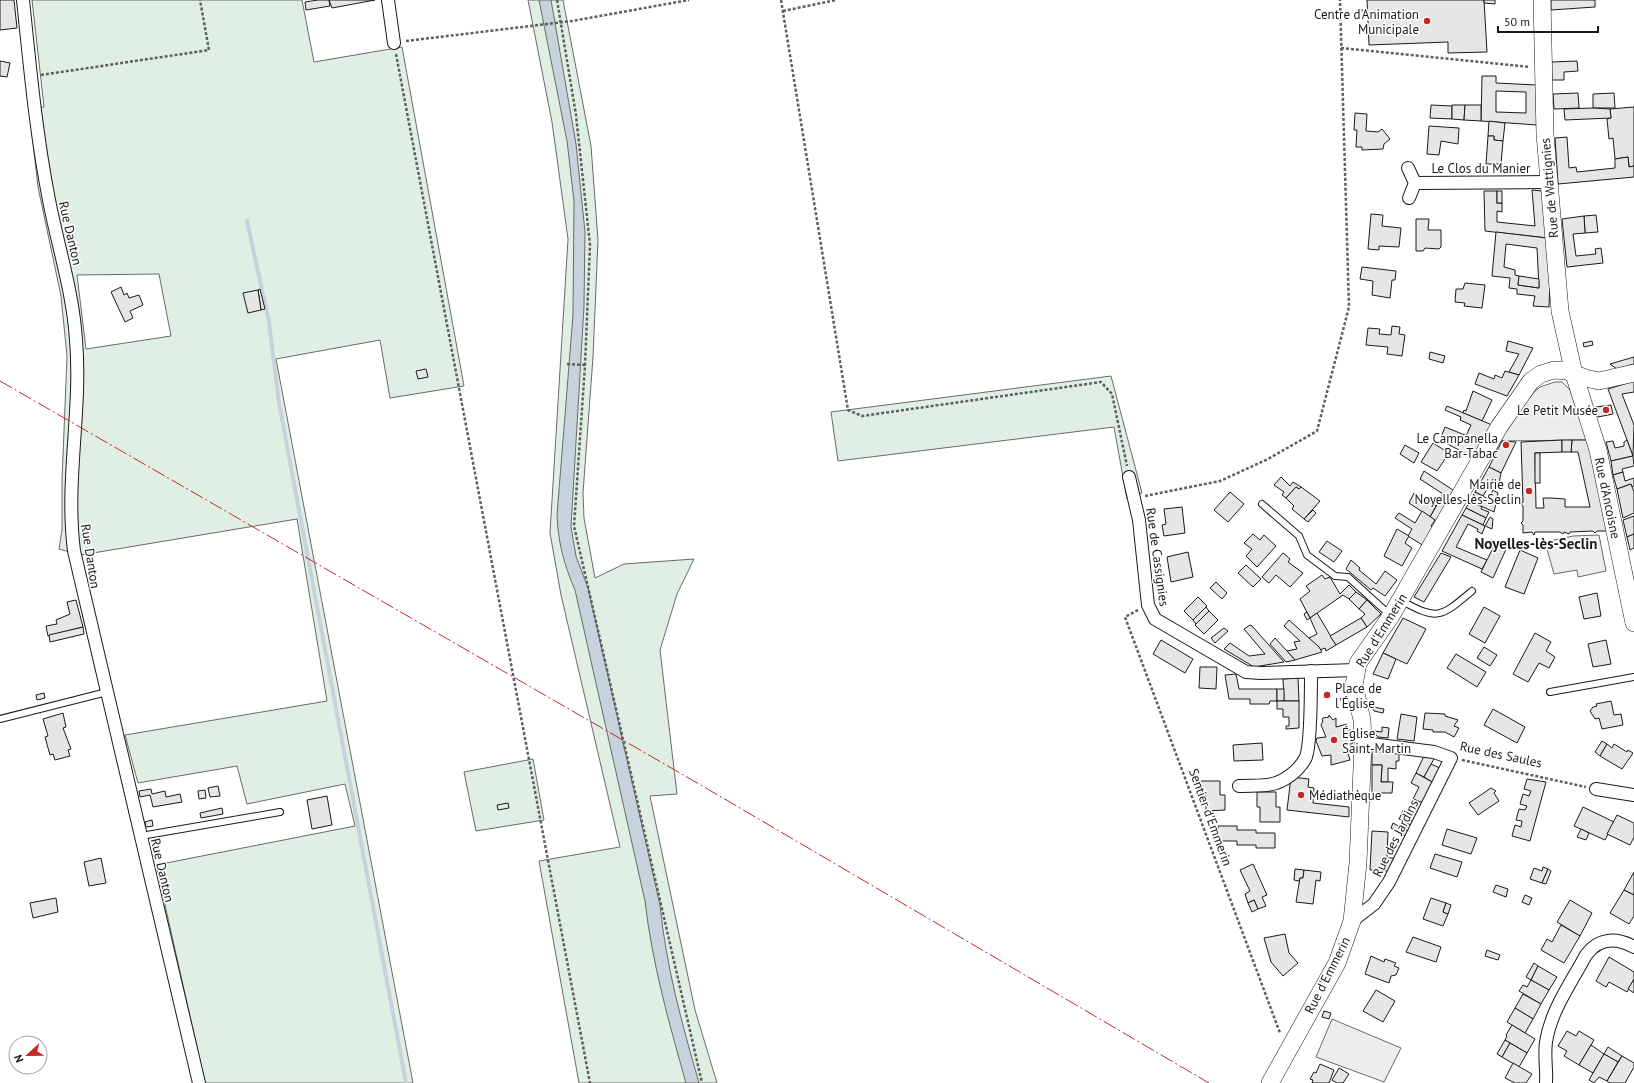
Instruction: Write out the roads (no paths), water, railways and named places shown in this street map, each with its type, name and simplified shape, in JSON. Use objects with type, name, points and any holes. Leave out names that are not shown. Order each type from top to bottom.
[{"type":"main road","name":"Rue de Wattignies","points":[[1542,0],[1543,68],[1548,182],[1560,311],[1574,374]]},
{"type":"main road","name":"Rue d'Emmerin","points":[[1270,1083],[1336,963],[1352,921],[1358,863],[1363,742],[1362,720],[1354,685],[1356,670],[1364,653],[1391,616],[1493,436],[1528,384],[1541,374],[1554,370],[1599,381],[1634,373]]},
{"type":"main road","name":"Rue d'Ancoisne","points":[[1574,374],[1598,450],[1634,623]]},
{"type":"street","name":"Rue Danton","points":[[23,0],[31,76],[46,183],[72,300],[77,341],[77,373],[71,487],[71,518],[74,551],[199,1083]]},
{"type":"street","points":[[388,0],[394,43]]},
{"type":"street","name":"Le Clos du Manier","points":[[1408,168],[1415,183],[1409,198]]},
{"type":"street","name":"Le Clos du Manier","points":[[1415,183],[1548,182]]},
{"type":"street","name":"Rue de Cassignies","points":[[1129,477],[1139,520],[1148,605],[1152,614],[1160,623],[1246,672],[1261,673],[1356,670]]},
{"type":"street","points":[[1239,786],[1270,785],[1278,783],[1293,773],[1303,762],[1308,748],[1311,671]]},
{"type":"street","name":"Rue des Saules","points":[[1363,742],[1434,752],[1451,758]]},
{"type":"street","name":"Rue des Jardins","points":[[1352,921],[1374,904],[1389,882],[1451,758]]},
{"type":"street","points":[[1596,789],[1634,795]]},
{"type":"street","points":[[1549,1083],[1546,1044],[1549,1027],[1557,1007],[1586,955],[1595,945],[1602,941],[1617,940],[1634,947]]},
{"type":"lane","points":[[1262,504],[1299,536],[1307,555],[1335,576],[1348,577],[1391,616]]},
{"type":"lane","points":[[1400,600],[1422,612],[1440,613],[1452,608],[1472,592]]},
{"type":"lane","points":[[1550,692],[1634,677]]},
{"type":"lane","points":[[0,719],[107,692]]},
{"type":"lane","points":[[141,836],[280,812]]},
{"type":"waterway","points":[[247,221],[269,322],[279,403],[406,1083]]},
{"type":"place","name":"Centre d'Animation Municipale","points":[[1427,21]]},
{"type":"place","name":"Le Petit Musée","points":[[1606,410]]},
{"type":"place","name":"Le Campanella Bar-Tabac","points":[[1506,445]]},
{"type":"place","name":"Mairie de Noyelles-lès-Seclin","points":[[1529,491]]},
{"type":"place","name":"Place de l'Église","points":[[1327,695]]},
{"type":"place","name":"Église Saint-Martin","points":[[1334,740]]},
{"type":"place","name":"Médiathèque","points":[[1301,795]]},
{"type":"district","name":"Noyelles-lès-Seclin","points":[[1536,544]]}]
